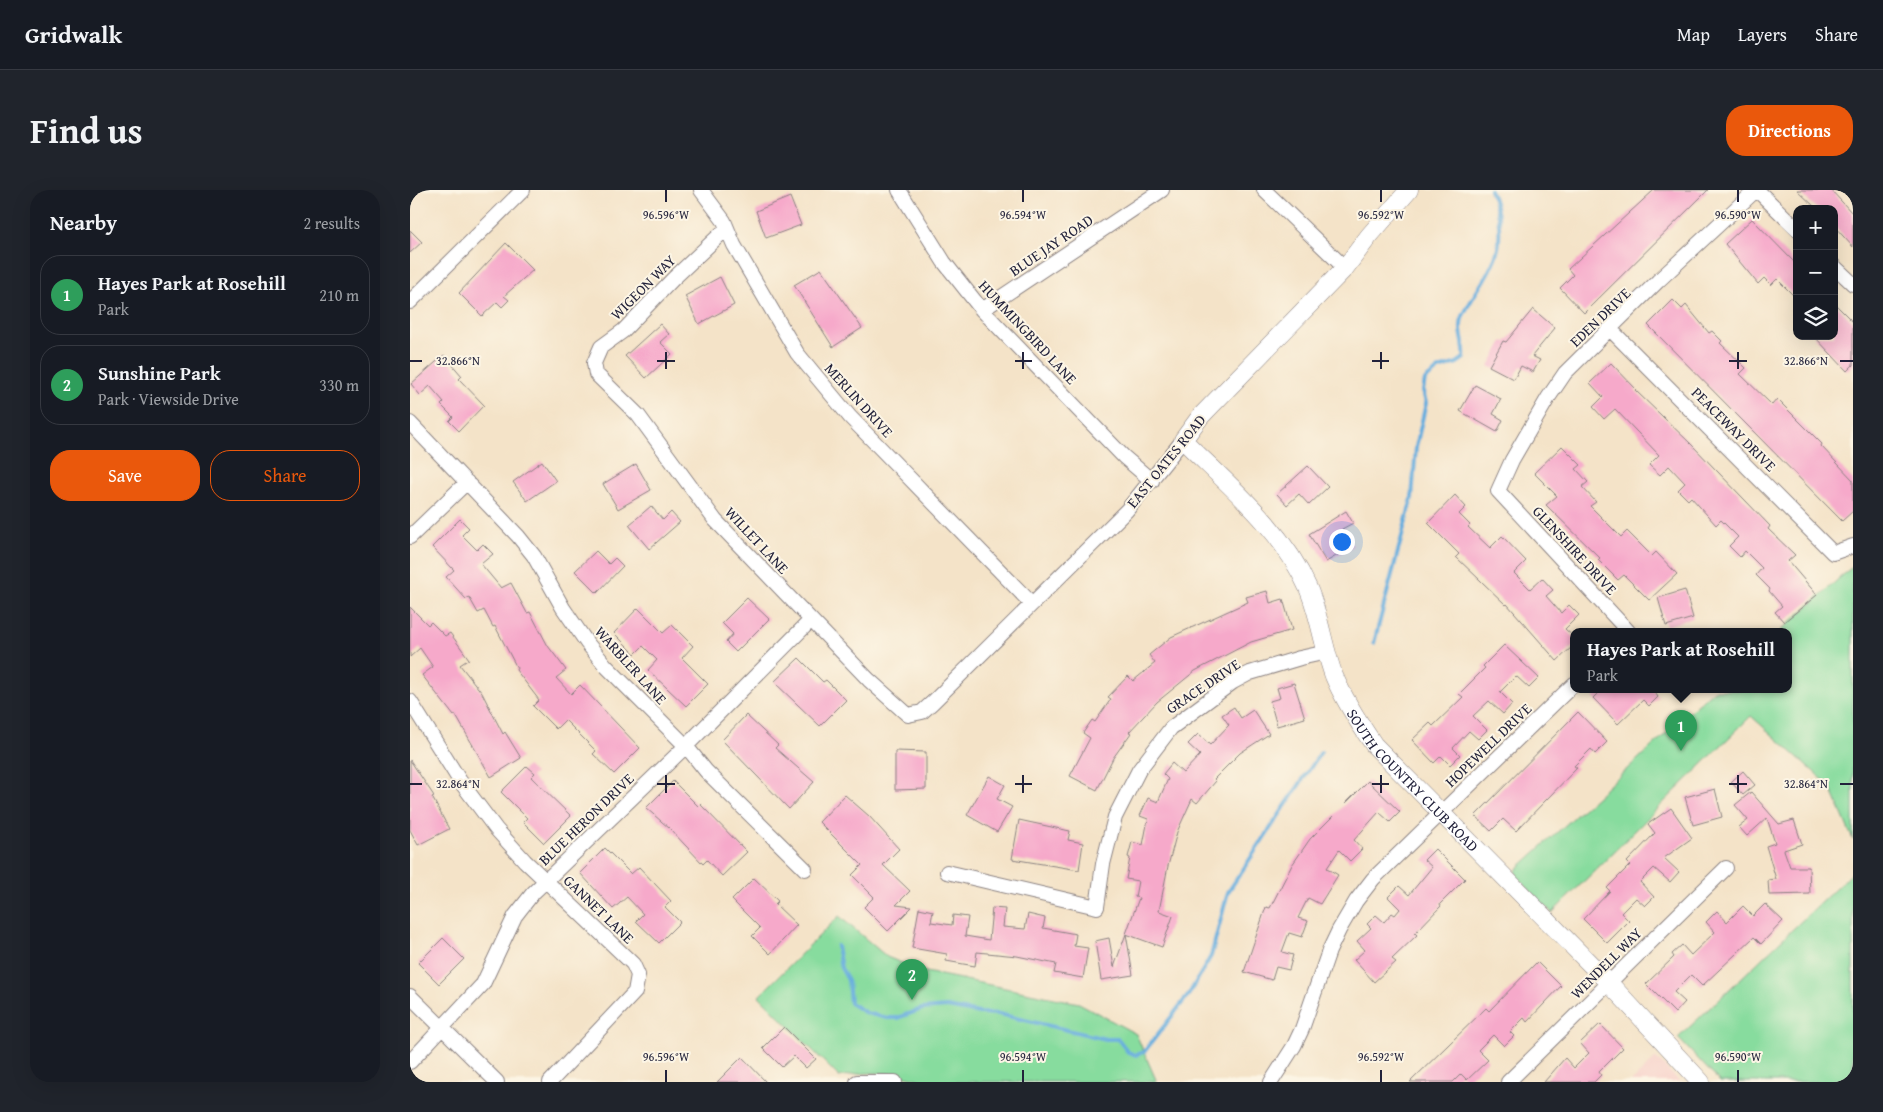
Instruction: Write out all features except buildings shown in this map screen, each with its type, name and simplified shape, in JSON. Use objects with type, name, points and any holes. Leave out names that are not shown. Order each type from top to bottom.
[{"type":"street","points":[[410,302],[523,190]]},
{"type":"street","name":"MERLIN DRIVE","points":[[701,190],[724,221],[734,245],[765,302],[797,353],[850,417],[1031,603]]},
{"type":"street","name":"HUMMINGBIRD LANE","points":[[899,190],[944,262],[982,310],[1124,457],[1152,482]]},
{"type":"street","name":"BLUE JAY ROAD","points":[[982,310],[1162,190]]},
{"type":"street","points":[[1264,190],[1345,268]]},
{"type":"street","name":"EAST OATES ROAD","points":[[908,715],[922,712],[933,702],[1127,510],[1152,482],[1200,417],[1345,268],[1369,236],[1409,190]]},
{"type":"street","points":[[1756,190],[1793,225]]},
{"type":"street","name":"EDEN DRIVE","points":[[1498,491],[1512,460],[1548,398],[1565,373],[1756,190]]},
{"type":"street","name":"WIGEON WAY","points":[[596,374],[594,363],[601,347],[624,331],[673,279],[727,228]]},
{"type":"street","points":[[1838,270],[1853,284]]},
{"type":"street","name":"PEACEWAY DRIVE","points":[[1610,329],[1833,553],[1853,546]]},
{"type":"street","name":"WILLET LANE","points":[[596,374],[638,415],[715,520],[880,692],[908,715]]},
{"type":"street","name":"WARBLER LANE","points":[[410,424],[467,482],[534,556],[563,608],[600,659],[686,746],[706,771],[805,869]]},
{"type":"street","name":"SOUTH COUNTRY CLUB ROAD","points":[[1184,440],[1275,533],[1294,560],[1308,588],[1334,675],[1346,700],[1374,745],[1609,983],[1700,1082]]},
{"type":"street","points":[[410,537],[467,482]]},
{"type":"street","name":"GLENSHIRE DRIVE","points":[[1498,491],[1623,628]]},
{"type":"street","name":"BLUE HERON DRIVE","points":[[410,1062],[443,1029],[483,984],[515,916],[533,892],[686,746],[811,620]]},
{"type":"street","name":"GRACE DRIVE","points":[[947,872],[1097,906],[1115,817],[1139,770],[1171,728],[1233,682],[1250,673],[1328,652]]},
{"type":"street","name":"HOPEWELL DRIVE","points":[[1271,1082],[1302,1030],[1328,951],[1356,901],[1373,879],[1570,688]]},
{"type":"street","name":"GANNET LANE","points":[[410,701],[484,814],[546,881],[633,964],[638,975],[635,992],[550,1082]]},
{"type":"street","name":"WENDELL WAY","points":[[1508,1082],[1726,868]]},
{"type":"street","points":[[410,996],[497,1082]]},
{"type":"street","points":[[857,1082],[896,1082]]},
{"type":"shaded area","points":[[1656,1058],[1680,1082],[1631,1082]]},
{"type":"green space","points":[[1853,566],[1853,840],[1830,786],[1751,716],[1552,913],[1517,877],[1516,871],[1518,868],[1711,693],[1792,693],[1792,628],[1783,628]]},
{"type":"green space","points":[[1853,872],[1853,1082],[1720,1082],[1678,1038]]},
{"type":"green space","points":[[839,916],[887,957],[921,971],[1079,1003],[1136,1034],[1157,1082],[925,1082],[915,1078],[882,1073],[839,1077],[759,996]]},
{"type":"waterway","points":[[1374,643],[1412,498],[1416,447],[1426,403],[1423,391],[1425,380],[1439,369],[1457,363],[1464,358],[1461,321],[1495,258],[1499,242],[1499,224],[1496,206],[1490,190]]},
{"type":"waterway","points":[[837,946],[841,968],[848,980],[850,1003],[866,1013],[887,1018],[897,1018],[922,1009],[947,1007],[979,1013],[999,1014],[1106,1039],[1118,1039],[1128,1052],[1136,1055],[1144,1052],[1189,994],[1211,956],[1228,892],[1321,752]]},
{"type":"place","name":"Hayes Park at Rosehill","points":[[1681,751]]},
{"type":"place","name":"Sunshine Park","points":[[912,1000]]}]
